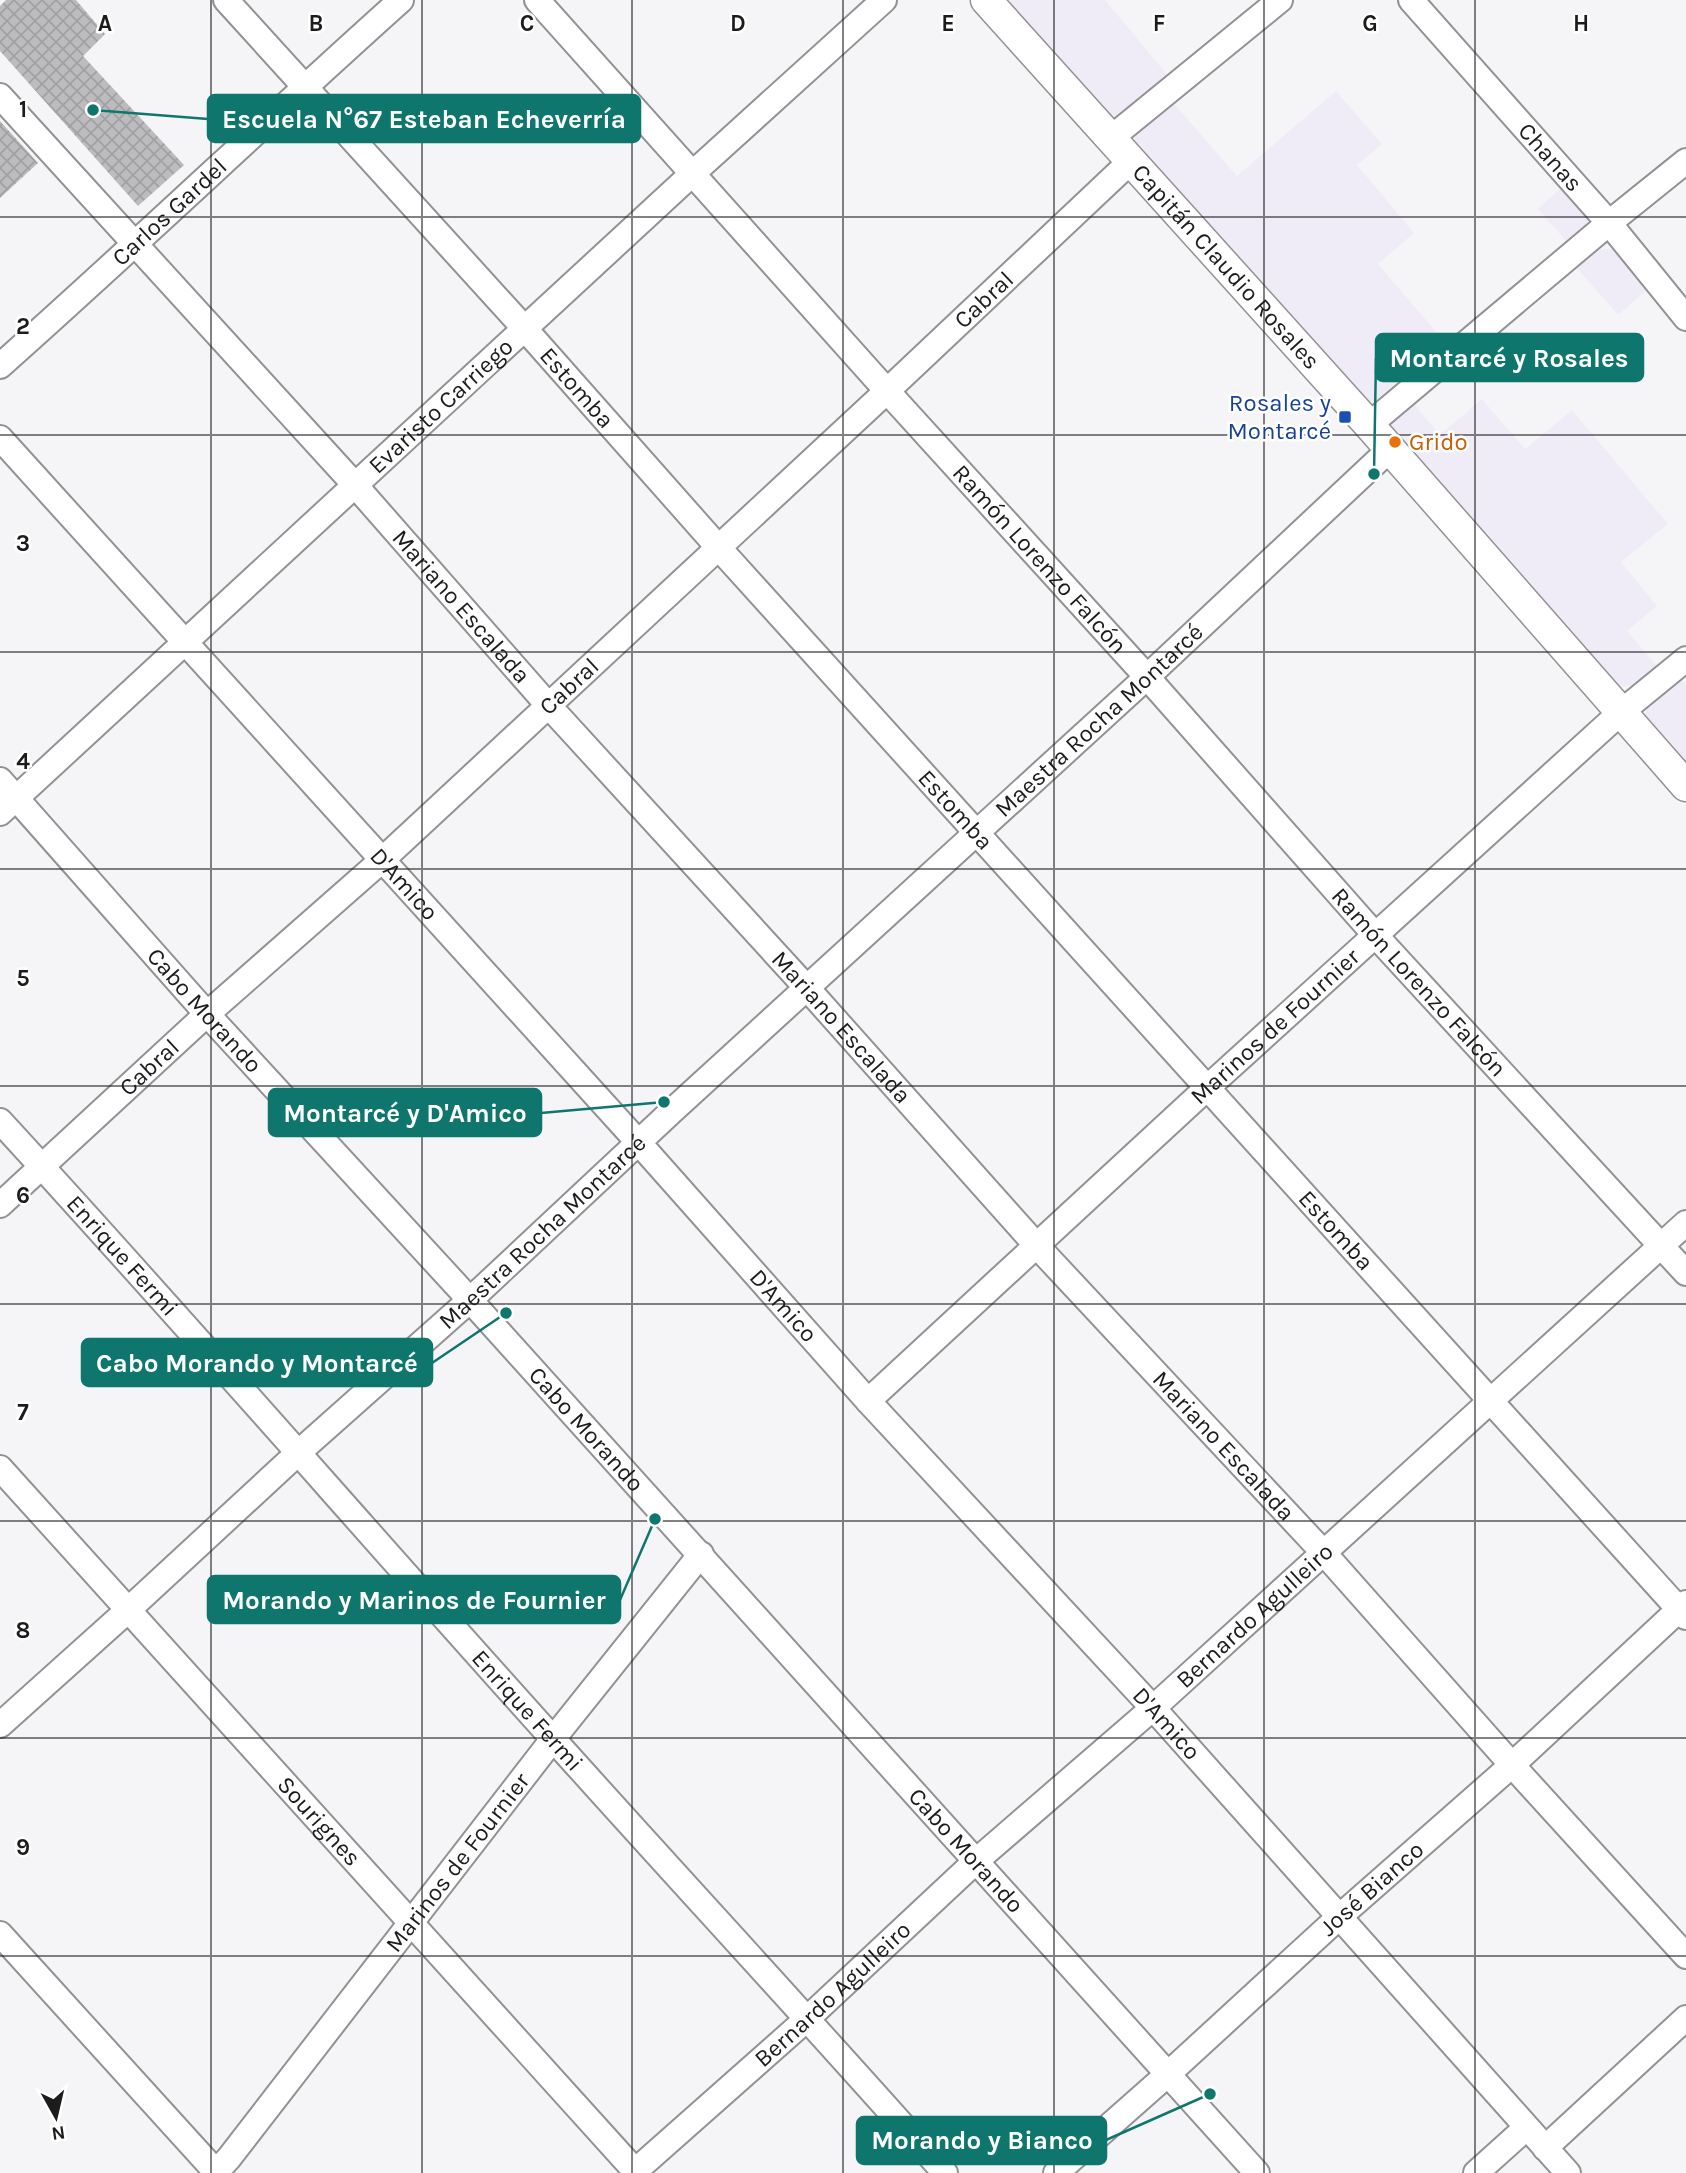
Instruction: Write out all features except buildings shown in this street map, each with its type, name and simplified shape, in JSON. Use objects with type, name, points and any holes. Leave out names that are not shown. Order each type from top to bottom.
[{"type":"street","name":"Estomba","points":[[226,0],[1489,1401],[1684,1610]]},
{"type":"street","name":"Carlos Gardel","points":[[0,366],[401,0]]},
{"type":"street","name":"Ramón Lorenzo Falcón","points":[[537,0],[1147,677],[1376,936],[1686,1273]]},
{"type":"street","name":"Evaristo Carriego","points":[[8,806],[884,0]]},
{"type":"street","name":"Capitán Claudio Rosales","points":[[986,0],[1369,425],[1686,786]]},
{"type":"street","points":[[1111,138],[1280,0]]},
{"type":"street","name":"Chanas","points":[[1411,0],[1609,223],[1686,318]]},
{"type":"street","name":"Mariano Escalada","points":[[0,96],[355,485],[548,705],[806,987],[1037,1246],[1323,1552],[1686,1956]]},
{"type":"street","name":"Cabral","points":[[0,1205],[207,1014],[381,861],[1132,160]]},
{"type":"street","points":[[1369,425],[1686,161]]},
{"type":"street","name":"D'Amico","points":[[0,438],[639,1143],[868,1401],[1153,1708],[1568,2173]]},
{"type":"street","name":"Maestra Rocha Montarcé","points":[[0,1726],[299,1452],[470,1300],[806,987],[1147,677],[1389,450]]},
{"type":"street","name":"Marinos de Fournier","points":[[868,1401],[1207,1088],[1620,713],[1686,659]]},
{"type":"street","name":"Cabo Morando","points":[[0,780],[8,806],[207,1014],[470,1300],[1257,2173]]},
{"type":"street","name":"Enrique Fermi","points":[[0,1121],[553,1739],[808,2018],[944,2173]]},
{"type":"street","name":"Bernardo Agulleiro","points":[[635,2172],[808,2018],[976,1861],[1153,1708],[1686,1223]]},
{"type":"street","name":"Sourignes","points":[[0,1468],[635,2172]]},
{"type":"street","name":"Marinos de Fournier","points":[[216,2173],[553,1739],[701,1555]]},
{"type":"street","name":"José Bianco","points":[[1056,2173],[1684,1610]]},
{"type":"street","points":[[0,1934],[216,2173]]},
{"type":"street","points":[[1545,2148],[1686,2018]]},
{"type":"street","points":[[1476,2173],[1526,2128]]},
{"type":"shaded area","points":[[1002,0],[1105,0],[1170,78],[1117,118],[1108,117]]},
{"type":"shaded area","points":[[1336,91],[1382,144],[1357,165],[1414,233],[1378,264],[1444,341],[1375,401],[1362,402],[1134,142],[1136,130],[1171,100],[1237,176]]},
{"type":"shaded area","points":[[1565,184],[1589,218],[1586,230],[1569,244],[1538,209]]},
{"type":"shaded area","points":[[1598,250],[1616,250],[1649,288],[1618,315],[1577,268]]},
{"type":"shaded area","points":[[1482,399],[1525,449],[1572,410],[1668,524],[1621,562],[1657,606],[1627,631],[1659,669],[1641,684],[1619,687],[1391,435],[1390,425],[1393,418],[1412,402],[1440,435]]},
{"type":"shaded area","points":[[1677,675],[1686,685],[1686,764],[1645,717],[1648,701]]},
{"type":"place","name":"Escuela N°67 Esteban Echeverría","points":[[93,110]]},
{"type":"place","name":"Rosales y Montarcé","points":[[1345,417]]},
{"type":"place","name":"Grido","points":[[1395,442]]},
{"type":"place","name":"Montarcé y Rosales","points":[[1374,474]]},
{"type":"place","name":"Montarcé y D'Amico","points":[[664,1102]]},
{"type":"place","name":"Cabo Morando y Montarcé","points":[[506,1313]]},
{"type":"place","name":"Morando y Marinos de Fournier","points":[[655,1519]]},
{"type":"place","name":"Morando y Bianco","points":[[1210,2094]]}]
